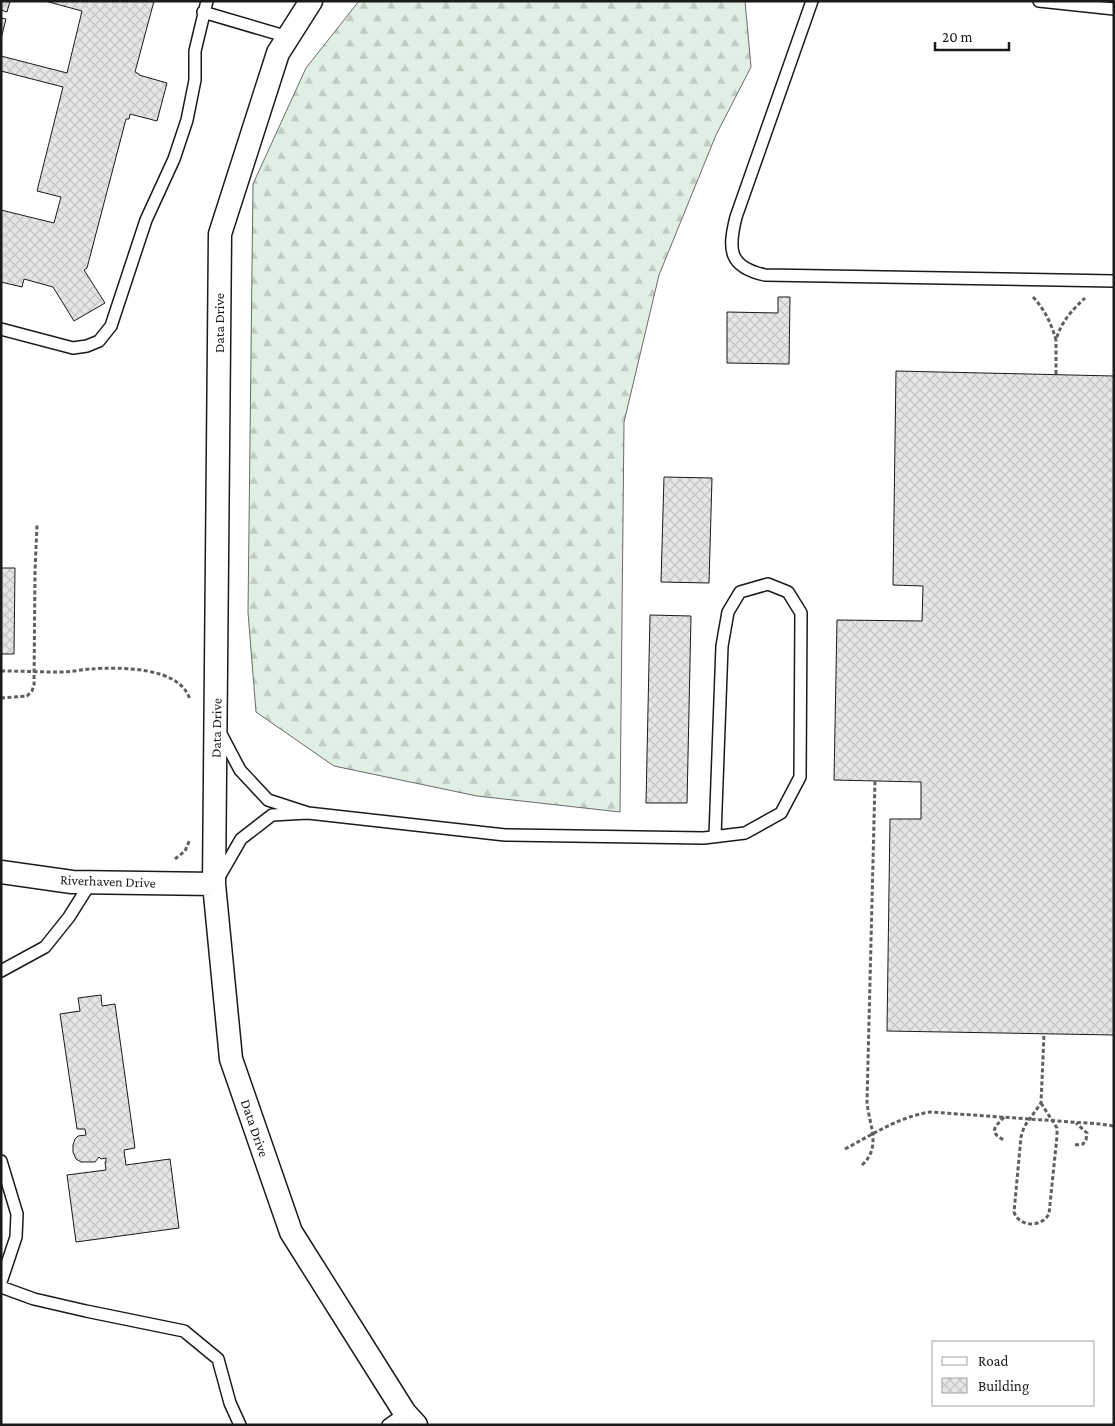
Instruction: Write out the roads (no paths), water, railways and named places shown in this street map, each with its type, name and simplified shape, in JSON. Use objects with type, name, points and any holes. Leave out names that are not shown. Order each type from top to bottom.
[{"type":"street","name":"Data Drive","points":[[311,1],[278,53],[220,234],[214,884],[231,1059],[292,1232],[403,1421]]},
{"type":"street","name":"Riverhaven Drive","points":[[1,872],[72,882],[214,884]]},
{"type":"lane","points":[[812,1],[736,216],[731,236],[732,253],[739,265],[751,272],[765,274],[1114,281]]},
{"type":"lane","points":[[1039,1],[1114,9]]},
{"type":"lane","points":[[1,329],[73,348],[99,341],[111,326],[146,220],[174,159],[187,120],[195,80],[195,51],[205,7],[288,37]]},
{"type":"lane","points":[[214,884],[241,839],[272,815],[308,813],[505,835],[704,838],[744,833],[781,813],[800,777],[801,613],[788,592],[768,584],[740,592],[728,612],[722,646],[715,836]]},
{"type":"lane","points":[[216,724],[240,770],[268,800],[308,813]]},
{"type":"lane","points":[[1,971],[45,947],[69,917],[91,882]]},
{"type":"lane","points":[[1,1161],[17,1214],[16,1237],[1,1282]]},
{"type":"lane","points":[[1,1287],[34,1299],[86,1312],[184,1331],[218,1359],[230,1403],[240,1425]]}]
